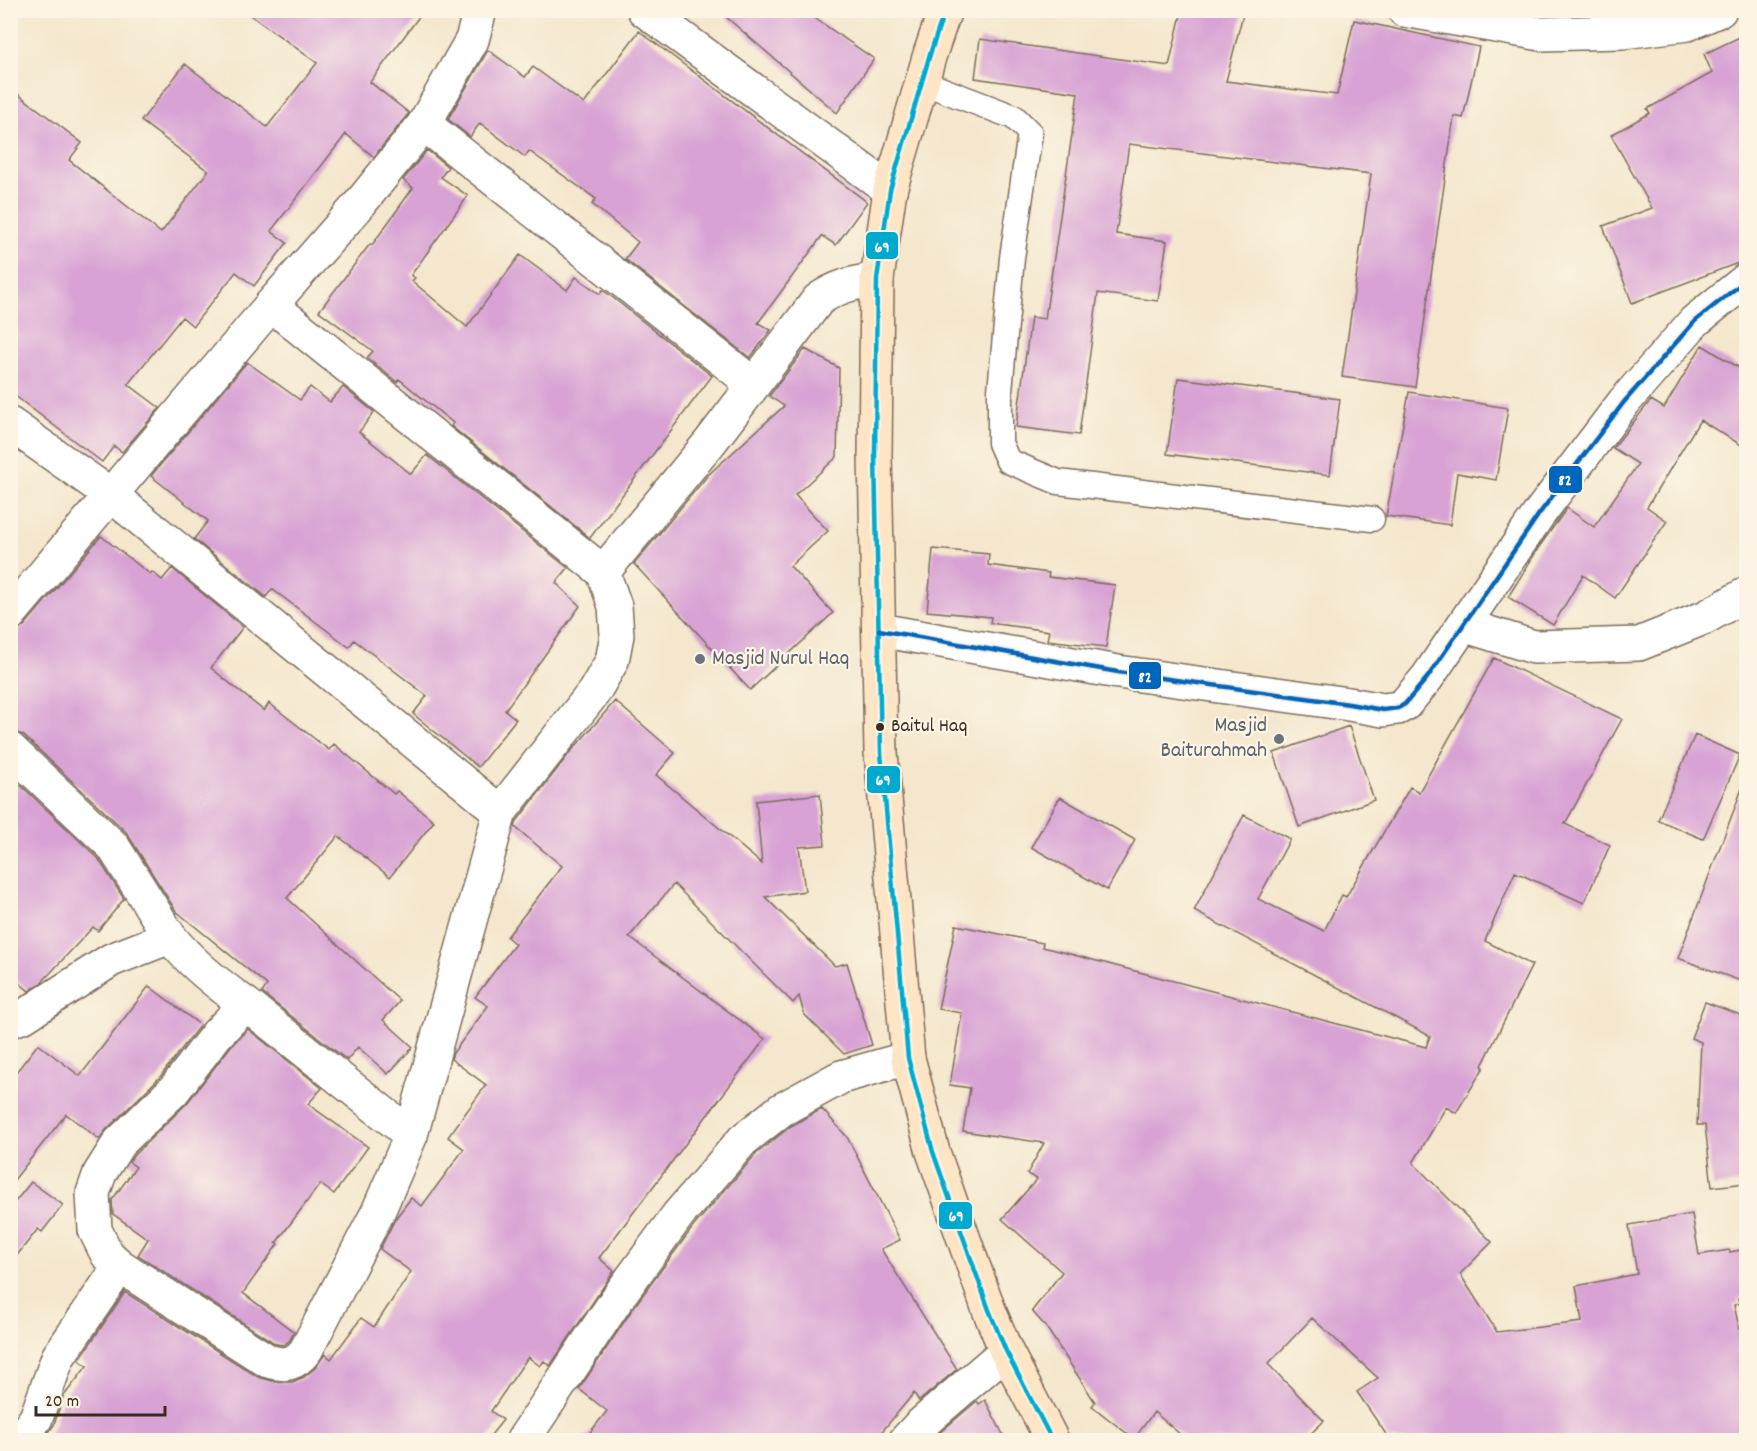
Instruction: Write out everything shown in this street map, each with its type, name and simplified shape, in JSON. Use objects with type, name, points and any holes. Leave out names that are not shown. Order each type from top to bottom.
[{"type":"main road","points":[[945,10],[890,190],[877,279],[875,455],[881,753],[908,1058],[933,1152],[989,1310],[1006,1350],[1052,1440]]},
{"type":"street","points":[[10,614],[271,305],[358,206],[424,124],[472,40],[480,10]]},
{"type":"street","points":[[644,10],[890,190]]},
{"type":"street","points":[[1404,10],[1541,34],[1622,32],[1688,24],[1720,10]]},
{"type":"street","points":[[424,124],[753,384]]},
{"type":"street","points":[[603,572],[711,441],[818,300],[831,290],[877,279]]},
{"type":"street","points":[[879,630],[1118,672],[1383,710],[1398,708],[1405,704],[1427,678],[1539,514],[1624,402],[1695,321],[1746,280]]},
{"type":"street","points":[[246,1004],[217,1034],[174,1090],[119,1143],[100,1173],[93,1193],[95,1230],[107,1254],[120,1266],[268,1361],[281,1365],[299,1360],[306,1350],[378,1212],[411,1135],[500,812],[594,692],[612,661],[617,634],[615,606],[603,572],[271,305]]},
{"type":"street","points":[[10,424],[111,495],[500,812]]},
{"type":"street","points":[[1463,625],[1534,647],[1639,644],[1706,617],[1746,594]]},
{"type":"street","points":[[10,749],[113,846],[170,937],[186,956],[217,984],[246,1004],[411,1135]]},
{"type":"street","points":[[10,1021],[24,1016],[111,960],[170,937]]},
{"type":"street","points":[[523,1440],[621,1293],[678,1215],[743,1140],[782,1110],[841,1077],[908,1058]]},
{"type":"street","points":[[20,1440],[36,1418],[58,1357],[120,1266]]},
{"type":"street","points":[[906,1440],[1006,1350]]},
{"type":"lane","points":[[922,82],[1014,117],[1030,133],[1012,258],[1000,391],[1000,443],[1008,461],[1058,482],[1372,519]]},
{"type":"building","points":[[243,10],[424,10],[370,82],[409,113],[374,157],[346,134],[271,231],[287,243],[254,286],[236,272],[193,326],[182,317],[128,384],[160,408],[122,452],[114,446],[102,462],[10,392],[10,88],[82,143],[69,160],[161,233],[208,171],[141,121],[185,64],[267,127],[317,63]]},
{"type":"building","points":[[718,10],[803,10],[874,59],[837,113]]},
{"type":"building","points":[[1182,10],[1244,10],[1226,81],[1337,95],[1354,20],[1479,47],[1463,118],[1454,116],[1415,387],[1342,377],[1371,174],[1129,144],[1116,234],[1167,241],[1158,301],[1098,293],[1079,435],[1016,427],[1031,317],[1045,319],[1078,93],[975,78],[980,39],[1169,66]]},
{"type":"building","points":[[639,31],[867,202],[836,245],[822,236],[758,323],[771,330],[750,358],[625,259],[638,242],[592,204],[596,199],[529,151],[525,157],[480,123],[470,137],[448,119],[488,50],[525,77],[533,67],[584,104]]},
{"type":"building","points":[[1746,34],[1746,260],[1632,303],[1603,226],[1652,208],[1611,135],[1650,113],[1647,109],[1712,73],[1704,54]]},
{"type":"building","points":[[427,150],[448,167],[441,177],[468,196],[411,275],[415,278],[412,281],[467,327],[520,255],[567,290],[576,277],[600,294],[603,290],[712,376],[590,538],[451,426],[453,423],[399,379],[397,382],[367,358],[373,351],[319,311],[370,244],[372,245],[413,188],[403,180]]},
{"type":"building","points":[[1702,345],[1746,372],[1746,448],[1700,420],[1647,507],[1667,521],[1615,598],[1583,575],[1553,625],[1508,597],[1567,508],[1594,527],[1638,464],[1613,448],[1651,400],[1664,408]]},
{"type":"building","points":[[805,349],[839,368],[837,457],[795,495],[828,531],[790,566],[833,613],[750,690],[634,564],[708,475],[784,406],[769,396]]},
{"type":"building","points":[[247,362],[300,400],[310,387],[330,402],[343,387],[374,412],[359,432],[411,474],[427,455],[568,568],[556,583],[580,606],[505,710],[516,719],[478,767],[413,714],[427,696],[354,640],[349,647],[272,589],[266,597],[194,539],[208,521],[151,476]]},
{"type":"building","points":[[1178,378],[1340,399],[1330,475],[1167,454]]},
{"type":"building","points":[[1409,392],[1508,408],[1496,480],[1457,473],[1450,525],[1386,516]]},
{"type":"building","points":[[101,536],[150,574],[152,572],[162,580],[172,568],[243,627],[211,668],[264,711],[269,703],[329,750],[334,744],[394,794],[397,791],[434,821],[390,877],[338,836],[287,898],[400,1001],[383,1020],[413,1047],[388,1074],[358,1047],[347,1060],[262,993],[267,985],[176,911],[126,832],[23,735],[10,731],[10,635],[24,626]]},
{"type":"building","points":[[933,549],[989,554],[988,565],[1049,573],[1048,577],[1115,585],[1106,647],[1047,640],[1049,631],[990,623],[991,617],[927,611]]},
{"type":"building","points":[[1494,658],[1622,719],[1565,824],[1610,845],[1584,903],[1515,872],[1485,941],[1532,965],[1482,1066],[1484,1067],[1456,1113],[1446,1107],[1413,1163],[1492,1242],[1460,1274],[1497,1332],[1582,1322],[1576,1286],[1637,1274],[1629,1225],[1692,1214],[1699,1255],[1746,1249],[1746,1297],[1738,1299],[1739,1304],[1734,1305],[1746,1358],[1746,1440],[1390,1440],[1357,1392],[1378,1378],[1312,1318],[1268,1364],[1324,1421],[1304,1440],[1187,1440],[1154,1412],[1134,1439],[1092,1406],[1095,1402],[1046,1327],[1032,1311],[1062,1272],[1002,1219],[1037,1179],[1027,1174],[1044,1143],[963,1131],[970,1088],[950,1085],[962,1013],[938,1009],[956,925],[1043,943],[1042,947],[1426,1047],[1430,1036],[1194,911],[1244,815],[1290,839],[1258,899],[1324,931],[1342,895],[1346,897],[1410,787],[1419,792]]},
{"type":"building","points":[[615,701],[675,753],[656,775],[762,864],[756,801],[820,794],[825,845],[799,847],[805,891],[765,897],[835,966],[847,963],[872,1045],[844,1054],[804,1014],[799,996],[793,1003],[674,884],[629,937],[765,1039],[599,1258],[614,1271],[550,1366],[544,1361],[540,1366],[528,1357],[491,1411],[503,1420],[487,1440],[43,1440],[54,1425],[63,1397],[87,1366],[79,1360],[125,1292],[258,1377],[276,1382],[292,1382],[304,1377],[316,1367],[325,1354],[331,1359],[361,1318],[374,1327],[411,1272],[380,1249],[395,1219],[411,1198],[422,1206],[464,1149],[448,1137],[486,1085],[451,1059],[488,1006],[475,997],[515,944],[507,937],[562,866],[515,827],[517,821],[568,755]]},
{"type":"building","points":[[1349,726],[1374,800],[1299,827],[1274,753]]},
{"type":"building","points":[[1695,735],[1740,755],[1703,839],[1658,820]]},
{"type":"building","points":[[10,775],[98,858],[124,899],[98,931],[93,927],[41,983],[29,991],[10,975]]},
{"type":"building","points":[[1743,786],[1746,786],[1746,983],[1678,958]]},
{"type":"building","points":[[1060,797],[1135,840],[1107,890],[1031,847]]},
{"type":"building","points":[[149,986],[200,1025],[160,1077],[99,1139],[66,1114],[10,1185],[10,1080],[38,1044],[80,1076]]},
{"type":"building","points":[[1705,1002],[1746,1017],[1746,1183],[1712,1187],[1705,1125],[1697,1125],[1701,1042],[1691,1038]]},
{"type":"building","points":[[248,1029],[322,1088],[308,1104],[368,1147],[334,1194],[320,1184],[276,1243],[278,1244],[243,1293],[294,1332],[284,1345],[276,1344],[138,1255],[148,1239],[113,1214],[112,1200],[136,1167],[129,1162],[134,1155],[187,1103],[231,1046]]},
{"type":"building","points":[[822,1109],[847,1137],[900,1240],[881,1249],[957,1369],[919,1401],[914,1393],[875,1440],[584,1440],[607,1411],[579,1389],[636,1304],[693,1227],[756,1154],[791,1126]]},
{"type":"building","points":[[31,1182],[63,1205],[42,1232],[38,1229],[10,1264],[10,1208]]},
{"type":"building","points":[[985,1400],[1006,1440],[931,1440],[977,1401],[979,1404]]},
{"type":"transit line","name":"69","points":[[945,10],[890,190],[877,279],[875,455],[881,753],[908,1058],[933,1152],[989,1310],[1006,1351],[1052,1440]]},
{"type":"transit line","name":"82","points":[[879,630],[1118,672],[1383,710],[1398,708],[1405,704],[1427,678],[1539,514],[1624,402],[1695,321],[1746,280]]},
{"type":"place","name":"Masjid Nurul Haq","points":[[700,659]]},
{"type":"place","name":"Baitul Haq","points":[[880,727]]},
{"type":"place","name":"Masjid Baiturahmah","points":[[1279,739]]}]
